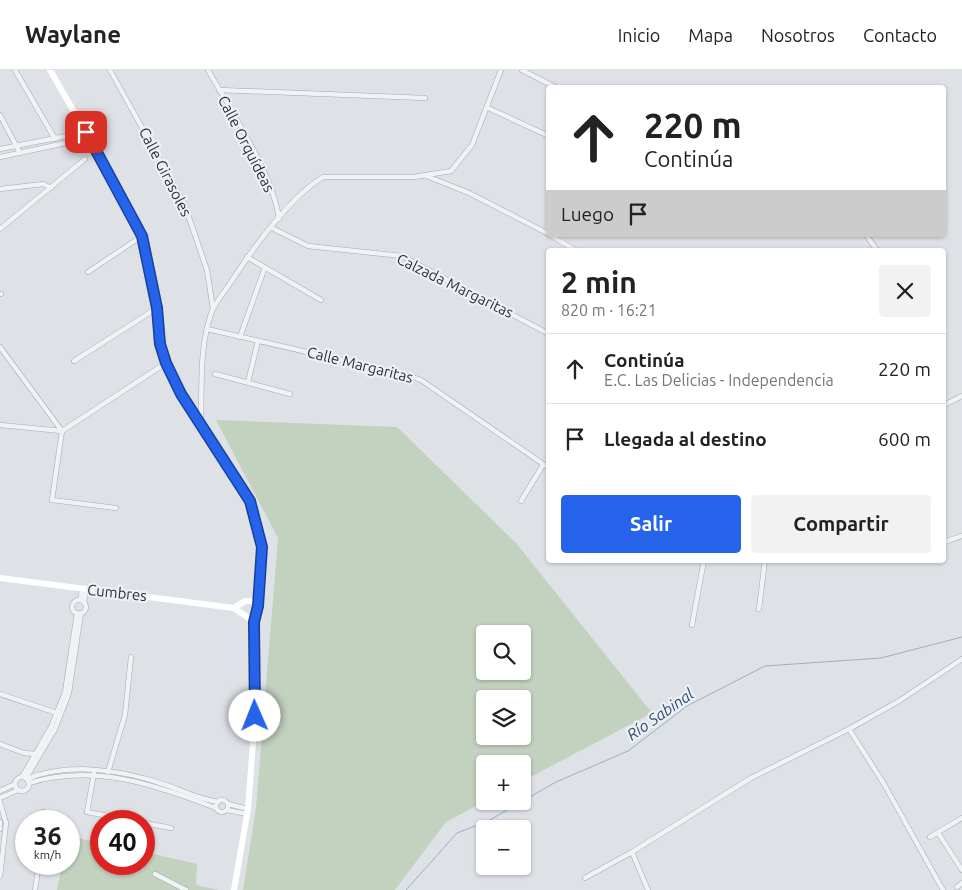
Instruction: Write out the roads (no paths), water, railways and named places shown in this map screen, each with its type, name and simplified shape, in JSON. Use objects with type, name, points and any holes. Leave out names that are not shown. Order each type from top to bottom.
[{"type":"street","points":[[15,70],[57,145]]},
{"type":"street","points":[[50,70],[142,236],[157,308],[160,344],[166,363],[181,394],[250,501],[262,547],[258,606],[254,622],[255,716],[247,812],[234,890]]},
{"type":"street","name":"Calle Girasoles","points":[[110,70],[184,203],[207,270],[213,309]]},
{"type":"street","name":"Calle Orquídeas","points":[[208,70],[260,166],[272,193],[279,219]]},
{"type":"street","points":[[201,424],[202,371],[207,329],[213,309],[247,257],[279,219],[313,184],[323,177],[414,177],[451,171],[472,145],[488,108],[501,70]]},
{"type":"street","points":[[522,70],[551,85]]},
{"type":"street","points":[[219,90],[425,98]]},
{"type":"street","points":[[488,108],[546,135]]},
{"type":"street","points":[[0,115],[20,153]]},
{"type":"street","points":[[0,149],[86,132]]},
{"type":"street","points":[[0,157],[89,138]]},
{"type":"street","points":[[0,228],[85,159]]},
{"type":"street","points":[[424,175],[469,193],[546,233]]},
{"type":"street","points":[[0,189],[43,184],[51,188]]},
{"type":"street","name":"Calzada Margaritas","points":[[272,228],[308,246],[402,256],[546,332]]},
{"type":"street","points":[[88,272],[142,236]]},
{"type":"street","points":[[552,237],[572,248]]},
{"type":"street","points":[[867,237],[876,248]]},
{"type":"street","points":[[247,257],[321,300]]},
{"type":"street","points":[[240,337],[265,267]]},
{"type":"street","points":[[74,361],[157,308]]},
{"type":"street","name":"Calle Margaritas","points":[[207,329],[407,375],[421,380],[546,466]]},
{"type":"street","points":[[248,382],[258,341]]},
{"type":"street","points":[[0,346],[62,431],[52,500],[116,508]]},
{"type":"street","points":[[0,426],[62,431],[166,363]]},
{"type":"street","points":[[215,374],[290,394]]},
{"type":"street","points":[[946,404],[962,396]]},
{"type":"street","points":[[521,501],[543,464]]},
{"type":"street","points":[[946,541],[962,536]]},
{"type":"street","points":[[692,624],[703,563]]},
{"type":"street","points":[[759,609],[765,563]]},
{"type":"street","name":"Cumbres","points":[[0,578],[234,608],[254,622]]},
{"type":"street","points":[[79,613],[86,608],[82,601],[84,590]]},
{"type":"street","name":"Cumbres","points":[[234,608],[249,600],[258,606]]},
{"type":"street","points":[[26,779],[69,693],[79,613],[73,605],[82,601]]},
{"type":"street","points":[[108,772],[125,714],[131,658]]},
{"type":"street","points":[[584,878],[632,852],[751,778],[849,729],[899,701],[962,659]]},
{"type":"street","points":[[0,694],[59,714]]},
{"type":"street","points":[[0,798],[18,790],[27,790],[26,779],[29,765],[59,714]]},
{"type":"street","points":[[849,729],[884,784],[943,890]]},
{"type":"street","points":[[0,744],[24,753],[35,754]]},
{"type":"street","points":[[24,753],[29,765]]},
{"type":"street","points":[[0,791],[15,784],[18,778],[26,779],[41,774],[108,772],[144,778],[218,802],[224,800],[228,804],[247,812]]},
{"type":"street","points":[[94,773],[143,783],[216,808],[221,812],[227,810],[247,812]]},
{"type":"street","points":[[90,813],[87,812],[94,773]]},
{"type":"street","points":[[15,784],[18,790]]},
{"type":"street","points":[[0,802],[6,823],[0,876]]},
{"type":"street","points":[[216,808],[218,802]]},
{"type":"street","points":[[227,810],[228,804]]},
{"type":"street","points":[[930,838],[962,818]]},
{"type":"street","points":[[0,822],[0,829]]},
{"type":"street","points":[[155,825],[171,828]]},
{"type":"street","points":[[938,832],[962,870]]},
{"type":"street","points":[[632,852],[648,890]]},
{"type":"street","points":[[155,874],[186,890]]},
{"type":"street","points":[[36,890],[38,875]]},
{"type":"waterway","name":"Río Sabinal","points":[[406,890],[457,833],[488,821],[556,782],[628,751],[687,706],[765,666],[881,658],[962,637]]}]
